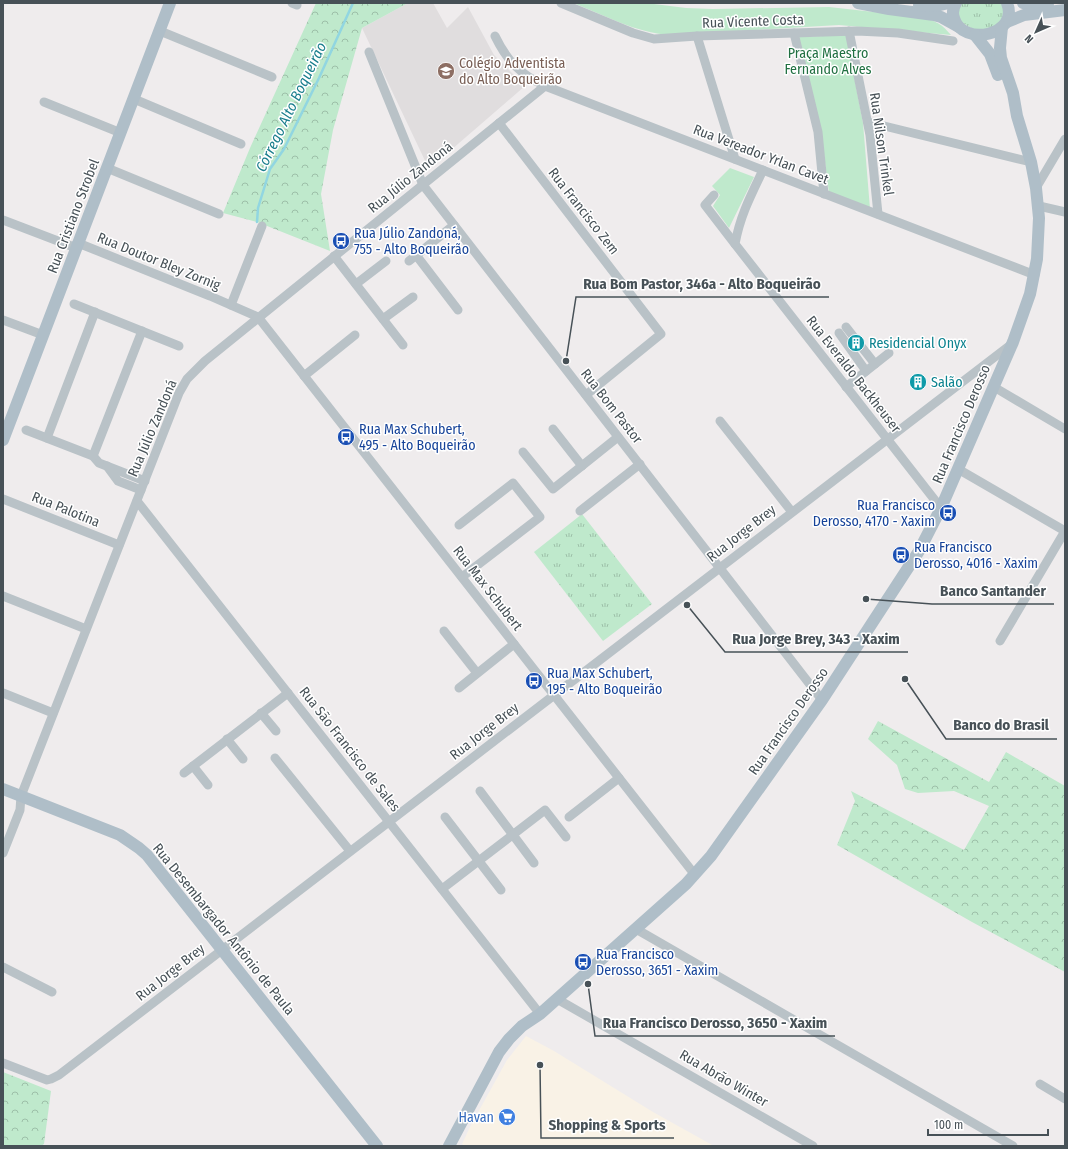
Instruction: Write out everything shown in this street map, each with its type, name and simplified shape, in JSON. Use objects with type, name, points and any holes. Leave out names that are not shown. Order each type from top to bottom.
[{"type":"main road","name":"Rua Cristiano Strobel","points":[[3,440],[7,418],[44,335],[170,3]]},
{"type":"main road","points":[[858,3],[889,9],[934,14],[975,35],[984,35],[994,32],[1005,24],[1024,15],[1065,10]]},
{"type":"main road","points":[[891,3],[936,6],[949,3]]},
{"type":"main road","points":[[956,3],[952,13],[954,21],[959,27]]},
{"type":"main road","name":"Rua Francisco Derosso","points":[[449,1146],[499,1052],[509,1039],[522,1026],[540,1014],[695,875],[718,847],[822,700],[919,551],[941,508],[1013,342],[1026,308],[1035,275],[1039,244],[1036,188],[1031,162],[1017,116],[1013,93],[1000,53],[1005,24],[1010,16],[1010,10],[1007,3]]},
{"type":"main road","points":[[1023,3],[1035,5],[1065,3]]},
{"type":"main road","name":"Rua Francisco Derosso","points":[[975,35],[990,54],[1006,95],[1017,116]]},
{"type":"main road","name":"Rua Desembargador Antônio de Paula","points":[[3,789],[110,830],[120,835],[147,855],[378,1146]]},
{"type":"main road","name":"Rua Francisco Derosso","points":[[458,1146],[502,1062],[514,1045],[530,1030],[540,1014]]},
{"type":"street","name":"Rua Vicente Costa","points":[[562,3],[645,37],[663,39],[697,36],[849,31],[898,33],[953,41]]},
{"type":"street","points":[[160,31],[272,77]]},
{"type":"street","name":"Rua Nilson Trinkel","points":[[849,31],[868,122],[878,214]]},
{"type":"street","points":[[794,33],[818,132],[824,194]]},
{"type":"street","name":"Rua Vereador Yrlan Cavet","points":[[494,36],[504,55],[511,63],[529,78],[545,86],[1035,275]]},
{"type":"street","points":[[697,36],[735,159]]},
{"type":"street","name":"Rua Bom Pastor","points":[[369,52],[423,184],[822,700]]},
{"type":"street","name":"Rua Júlio Zandoná","points":[[3,853],[20,810],[21,796],[53,713],[179,393],[187,379],[201,364],[258,317],[545,86]]},
{"type":"street","points":[[134,99],[241,144]]},
{"type":"street","points":[[44,102],[121,133]]},
{"type":"street","points":[[868,122],[1031,162]]},
{"type":"street","name":"Rua Francisco Zem","points":[[499,123],[661,334],[586,395]]},
{"type":"street","points":[[1036,188],[1065,139]]},
{"type":"street","points":[[107,168],[218,214]]},
{"type":"street","points":[[735,244],[742,214],[763,170]]},
{"type":"street","name":"Rua Everaldo Backheuser","points":[[714,195],[705,205],[941,508]]},
{"type":"street","points":[[1038,206],[1065,212]]},
{"type":"street","name":"Rua Doutor Bley Zornig","points":[[3,220],[71,246],[91,248],[258,317]]},
{"type":"street","points":[[454,225],[413,258],[458,310]]},
{"type":"street","points":[[231,305],[262,226]]},
{"type":"street","points":[[334,256],[403,344]]},
{"type":"street","points":[[356,284],[386,261]]},
{"type":"street","points":[[383,319],[413,297]]},
{"type":"street","points":[[74,304],[178,346]]},
{"type":"street","points":[[47,438],[95,312]]},
{"type":"street","name":"Rua Max Schubert","points":[[258,317],[695,875]]},
{"type":"street","points":[[3,320],[44,335]]},
{"type":"street","points":[[866,371],[842,330],[875,364]]},
{"type":"street","points":[[93,456],[142,331]]},
{"type":"street","points":[[304,376],[355,335]]},
{"type":"street","name":"Rua Jorge Brey","points":[[3,1063],[43,1078],[55,1078],[1013,342]]},
{"type":"street","points":[[846,387],[889,353]]},
{"type":"street","points":[[994,387],[1065,429]]},
{"type":"street","points":[[720,422],[792,512]]},
{"type":"street","points":[[553,429],[582,466]]},
{"type":"street","points":[[26,430],[93,456],[96,461],[145,481]]},
{"type":"street","points":[[523,452],[553,489],[618,437]]},
{"type":"street","points":[[580,511],[640,464]]},
{"type":"street","points":[[107,466],[118,481],[141,490]]},
{"type":"street","points":[[958,469],[1065,531],[1000,641]]},
{"type":"street","points":[[459,525],[513,483],[540,517],[462,577]]},
{"type":"street","name":"Rua Palotina","points":[[3,499],[120,545]]},
{"type":"street","name":"Rua São Francisco de Sales","points":[[137,501],[540,1014]]},
{"type":"street","points":[[3,596],[86,629]]},
{"type":"street","points":[[444,631],[477,673]]},
{"type":"street","points":[[459,688],[514,644]]},
{"type":"street","points":[[3,693],[53,713]]},
{"type":"street","points":[[184,773],[288,693]]},
{"type":"street","points":[[261,713],[276,732]]},
{"type":"street","points":[[227,740],[243,759]]},
{"type":"street","points":[[275,758],[350,851]]},
{"type":"street","points":[[194,766],[208,785]]},
{"type":"street","points":[[569,818],[619,778]]},
{"type":"street","points":[[480,791],[534,863]]},
{"type":"street","points":[[442,889],[545,810],[566,837]]},
{"type":"street","points":[[446,817],[501,890]]},
{"type":"street","points":[[636,929],[1013,1146]]},
{"type":"street","points":[[3,968],[52,992]]},
{"type":"street","name":"Rua Abrão Winter","points":[[557,999],[813,1146]]},
{"type":"street","points":[[1040,1084],[1065,1099]]},
{"type":"shaded area","name":"Colégio Adventista do Alto Boqueirão","points":[[408,3],[433,3],[447,28],[468,7],[494,55],[525,86],[429,169],[362,28]]},
{"type":"shaded area","points":[[526,1036],[554,1051],[653,1112],[714,1146],[465,1146],[462,1144],[471,1125],[507,1060]]},
{"type":"green space","points":[[316,3],[408,3],[362,28],[333,130],[321,194],[330,251],[257,222],[223,213],[250,148]]},
{"type":"green space","points":[[573,3],[646,3],[686,8],[713,9],[829,7],[919,17],[937,23],[944,27],[951,35],[839,25],[670,35],[657,34],[608,18]]},
{"type":"green space","points":[[961,3],[1003,3],[1005,13],[998,25],[977,32],[960,21],[957,10]]},
{"type":"green space","name":"Praça Maestro Fernando Alves","points":[[846,35],[863,123],[870,209],[829,193],[821,131],[799,37]]},
{"type":"green space","points":[[730,168],[754,177],[729,228],[713,206],[720,195],[712,186]]},
{"type":"green space","points":[[582,514],[652,604],[603,641],[534,552]]},
{"type":"green space","points":[[878,721],[989,782],[1006,752],[1065,786],[1065,972],[972,922],[837,845],[855,801],[851,791],[964,850],[989,806],[954,791],[918,793],[905,789],[897,765],[868,739]]},
{"type":"green space","points":[[3,1072],[51,1091],[44,1144],[41,1146],[3,1146]]},
{"type":"waterway","name":"Córrego Alto Boqueirão","points":[[257,222],[258,208],[270,169],[284,149],[319,78],[353,3]]},
{"type":"place","name":"Colégio Adventista do Alto Boqueirão","points":[[446,71]]},
{"type":"place","name":"Rua Júlio Zandoná, 755 - Alto Boqueirão","points":[[341,241]]},
{"type":"place","name":"Residencial Onyx","points":[[856,343]]},
{"type":"place","name":"Rua Bom Pastor, 346a - Alto Boqueirão","points":[[566,361]]},
{"type":"place","name":"Salão","points":[[918,382]]},
{"type":"place","name":"Rua Max Schubert, 495 - Alto Boqueirão","points":[[346,437]]},
{"type":"place","name":"Rua Francisco Derosso, 4170 - Xaxim","points":[[948,513]]},
{"type":"place","name":"Rua Francisco Derosso, 4016 - Xaxim","points":[[901,555]]},
{"type":"place","name":"Banco Santander","points":[[866,599]]},
{"type":"place","name":"Rua Jorge Brey, 343 - Xaxim","points":[[687,605]]},
{"type":"place","name":"Banco do Brasil","points":[[905,679]]},
{"type":"place","name":"Rua Max Schubert, 195 - Alto Boqueirão","points":[[534,681]]},
{"type":"place","name":"Rua Francisco Derosso, 3651 - Xaxim","points":[[583,962]]},
{"type":"place","name":"Rua Francisco Derosso, 3650 - Xaxim","points":[[588,984]]},
{"type":"place","name":"Shopping & Sports","points":[[540,1065]]},
{"type":"place","name":"Havan","points":[[507,1117]]}]
